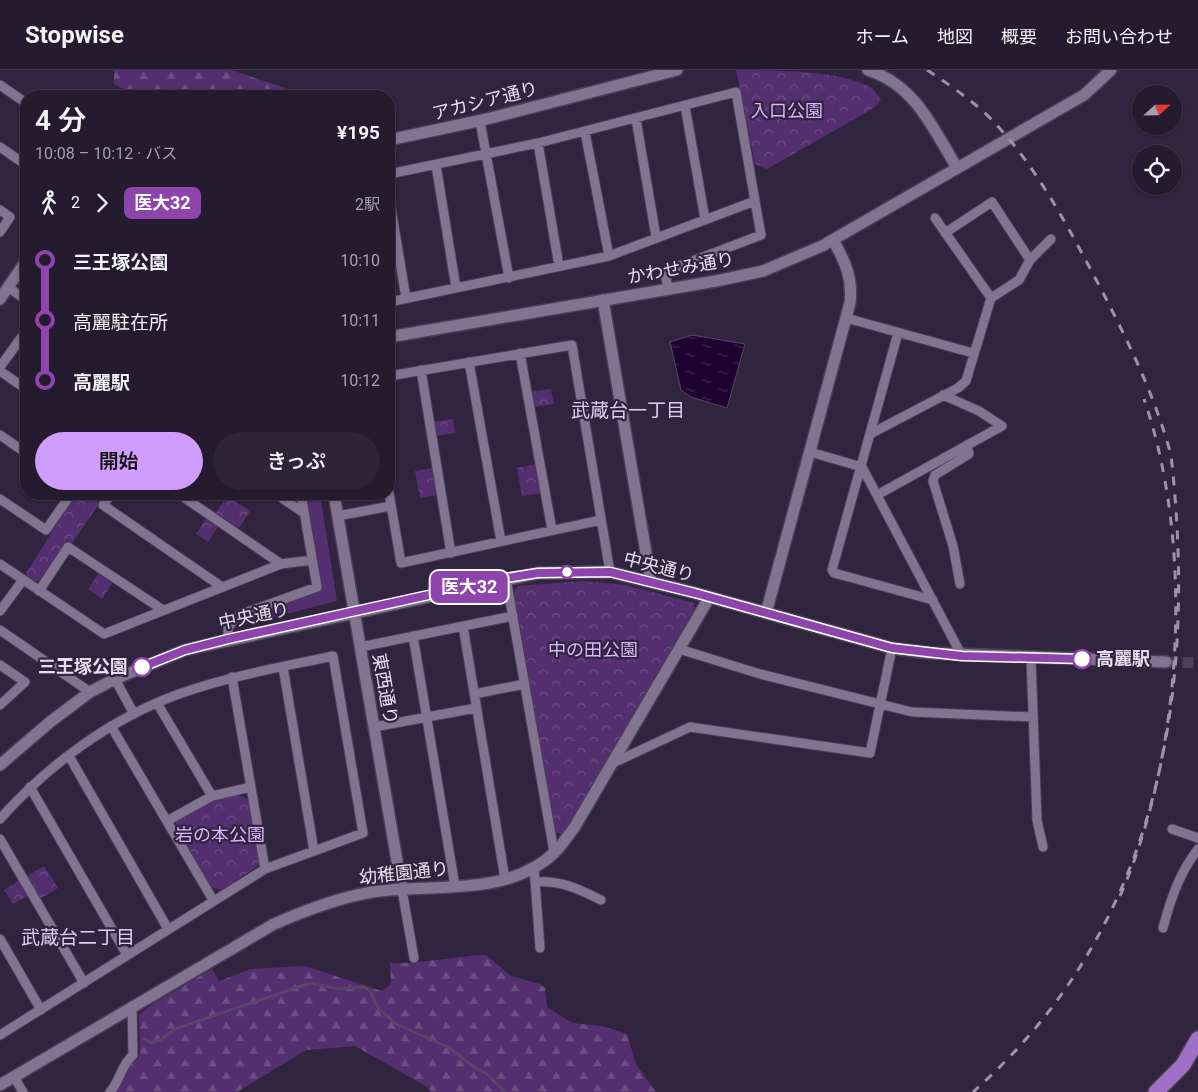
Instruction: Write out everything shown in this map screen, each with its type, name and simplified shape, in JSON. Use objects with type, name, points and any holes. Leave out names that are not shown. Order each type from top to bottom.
[{"type":"highway","points":[[1156,1092],[1183,1065],[1198,1039]]},
{"type":"street","name":"アカシア通り","points":[[395,139],[480,121],[677,70]]},
{"type":"street","points":[[868,70],[901,86],[914,99],[924,112],[957,168]]},
{"type":"street","name":"かわせみ通り","points":[[395,336],[763,271],[797,258],[833,240],[1084,95],[1111,70]]},
{"type":"street","points":[[0,85],[20,99]]},
{"type":"street","points":[[395,173],[486,155],[585,132],[736,92],[762,235],[669,270],[666,279],[668,288]]},
{"type":"street","points":[[685,106],[705,219]]},
{"type":"street","points":[[636,119],[656,237]]},
{"type":"street","points":[[480,121],[509,278]]},
{"type":"street","points":[[585,132],[608,256]]},
{"type":"street","points":[[538,143],[559,266]]},
{"type":"street","points":[[0,147],[20,161]]},
{"type":"street","points":[[436,165],[456,288]]},
{"type":"street","points":[[395,301],[608,256],[755,201]]},
{"type":"street","points":[[945,233],[992,202],[1030,260]]},
{"type":"street","points":[[0,210],[10,217],[0,232]]},
{"type":"street","points":[[935,218],[991,298]]},
{"type":"street","points":[[395,232],[406,298]]},
{"type":"street","points":[[872,433],[966,382],[973,353],[991,298],[1019,280],[1030,260],[1051,239]]},
{"type":"street","points":[[766,614],[846,318],[851,291],[844,259],[833,240]]},
{"type":"street","points":[[0,299],[20,270]]},
{"type":"street","points":[[8,287],[20,296]]},
{"type":"street","points":[[604,300],[651,582]]},
{"type":"street","points":[[846,318],[973,353]]},
{"type":"street","points":[[898,333],[872,433],[832,570],[834,573],[933,600]]},
{"type":"street","points":[[0,367],[20,339]]},
{"type":"street","points":[[395,375],[572,345],[610,572]]},
{"type":"street","points":[[520,353],[552,530]]},
{"type":"street","points":[[469,362],[501,541]]},
{"type":"street","points":[[421,370],[451,552]]},
{"type":"street","points":[[0,371],[20,385]]},
{"type":"street","points":[[877,495],[1002,426],[979,411],[943,395]]},
{"type":"street","points":[[0,435],[20,449]]},
{"type":"street","points":[[960,584],[953,546],[933,481],[935,475],[969,454],[967,445]]},
{"type":"street","points":[[810,452],[862,467],[962,656]]},
{"type":"street","points":[[0,499],[46,530],[67,500]]},
{"type":"street","points":[[108,500],[104,505],[222,587]]},
{"type":"street","points":[[188,500],[281,564]]},
{"type":"street","points":[[285,500],[304,513]]},
{"type":"street","points":[[228,639],[228,627],[239,615],[317,587],[302,500]]},
{"type":"street","name":"東西通り","points":[[335,500],[402,890]]},
{"type":"street","points":[[390,500],[402,563],[601,520]]},
{"type":"street","points":[[338,516],[391,506]]},
{"type":"street","points":[[39,591],[68,547],[163,610]]},
{"type":"street","points":[[0,564],[104,634],[281,564],[312,560]]},
{"type":"street","name":"中央通り","points":[[0,765],[50,722],[90,692],[115,679],[185,650],[506,578],[538,573],[610,572],[892,648],[962,656],[1166,662]]},
{"type":"street","points":[[506,578],[554,852]]},
{"type":"street","points":[[0,611],[23,580]]},
{"type":"street","name":"幼稚園通り","points":[[0,1085],[274,924],[310,909],[345,897],[505,879],[534,866],[554,852],[574,828],[709,598]]},
{"type":"street","points":[[360,647],[513,616]]},
{"type":"street","points":[[463,626],[505,879]]},
{"type":"street","points":[[0,630],[90,692]]},
{"type":"street","points":[[413,636],[456,886]]},
{"type":"street","points":[[613,763],[690,727],[870,753],[892,648]]},
{"type":"street","points":[[679,650],[760,674],[912,712],[1033,717]]},
{"type":"street","points":[[0,820],[30,787],[69,756],[111,726],[134,714],[157,703],[232,678],[334,656],[363,833],[265,869],[0,1035]]},
{"type":"street","points":[[1031,658],[1037,820],[1043,847]]},
{"type":"street","points":[[0,665],[25,682],[0,705]]},
{"type":"street","points":[[283,667],[314,851]]},
{"type":"street","points":[[232,678],[265,869]]},
{"type":"street","points":[[115,679],[134,714]]},
{"type":"street","points":[[474,694],[525,684]]},
{"type":"street","points":[[157,703],[212,796]]},
{"type":"street","points":[[374,727],[476,708]]},
{"type":"street","points":[[111,726],[213,900]]},
{"type":"street","points":[[69,756],[168,929]]},
{"type":"street","points":[[30,787],[127,955]]},
{"type":"street","points":[[166,821],[212,796],[251,787]]},
{"type":"street","points":[[1172,829],[1198,838]]},
{"type":"street","points":[[0,839],[84,983]]},
{"type":"street","points":[[1163,928],[1174,888],[1184,867],[1198,849]]},
{"type":"street","points":[[534,866],[540,948]]},
{"type":"street","points":[[536,882],[549,881],[570,885],[601,900]]},
{"type":"street","points":[[402,890],[414,958]]},
{"type":"street","points":[[0,939],[41,1010]]},
{"type":"street","points":[[110,1092],[115,1086],[124,1063],[132,1055],[132,1006]]},
{"type":"street","points":[[14,1076],[23,1092]]},
{"type":"green space","points":[[114,70],[231,70],[291,90],[124,90],[114,84]]},
{"type":"green space","name":"入口公園","points":[[736,70],[825,74],[859,82],[872,88],[881,100],[874,108],[767,169],[755,164]]},
{"type":"green space","points":[[551,389],[554,404],[534,407],[531,392]]},
{"type":"green space","points":[[453,419],[455,433],[436,436],[434,422]]},
{"type":"green space","points":[[536,464],[541,493],[522,496],[517,468]]},
{"type":"green space","points":[[433,468],[438,495],[420,498],[415,471]]},
{"type":"green space","points":[[72,500],[102,500],[72,543],[67,540],[40,580],[35,582],[25,575]]},
{"type":"green space","points":[[224,500],[233,500],[250,511],[239,528],[216,513]]},
{"type":"green space","points":[[307,500],[321,500],[337,601],[236,627],[238,621],[322,590]]},
{"type":"green space","points":[[207,517],[219,525],[208,542],[196,534]]},
{"type":"green space","points":[[99,573],[113,582],[102,599],[88,589]]},
{"type":"green space","name":"中の田公園","points":[[582,581],[626,585],[694,603],[695,608],[570,825],[562,834],[555,833],[514,591],[518,586]]},
{"type":"green space","name":"岩の本公園","points":[[238,794],[250,801],[261,861],[258,866],[221,890],[211,887],[175,826],[177,819],[210,801]]},
{"type":"green space","points":[[44,866],[58,888],[40,899],[27,876]]},
{"type":"green space","points":[[20,880],[29,895],[13,904],[4,890]]},
{"type":"green space","points":[[486,955],[511,976],[540,984],[545,988],[547,1007],[572,1023],[602,1026],[627,1034],[636,1064],[656,1092],[431,1092],[427,1087],[355,1046],[306,1050],[237,1092],[116,1092],[128,1064],[140,1054],[139,1015],[154,1003],[212,969],[219,981],[251,969],[305,966],[382,991],[391,984],[390,963]]},
{"type":"water","points":[[692,335],[745,344],[727,408],[691,397],[681,390],[670,342]]},
{"type":"waterway","points":[[144,1039],[151,1043],[162,1039],[175,1029],[310,983],[338,989],[365,987],[370,991],[378,1008],[396,1024],[450,1048],[475,1068],[486,1073],[505,1092]]},
{"type":"tunnel","points":[[1166,662],[1198,663]]},
{"type":"railway","points":[[927,70],[981,109],[1021,155],[1050,197],[1100,287],[1140,369],[1165,433],[1171,455],[1178,545],[1177,633],[1169,719],[1152,802],[1124,882],[1086,957],[1036,1028],[973,1092]]},
{"type":"railway","points":[[1120,896],[1141,840],[1158,779],[1169,715],[1175,649],[1175,583],[1171,519],[1160,457],[1144,399]]},
{"type":"bus line","name":"医大32","points":[[142,667],[185,650],[228,639],[354,613],[506,578],[538,573],[572,572],[610,572],[695,593],[892,648],[962,656],[1082,659]]},
{"type":"place","name":"高麗駅","points":[[1082,659]]},
{"type":"place","name":"三王塚公園","points":[[142,667]]},
{"type":"district","name":"武蔵台一丁目","points":[[628,410]]},
{"type":"district","name":"武蔵台二丁目","points":[[78,937]]}]
